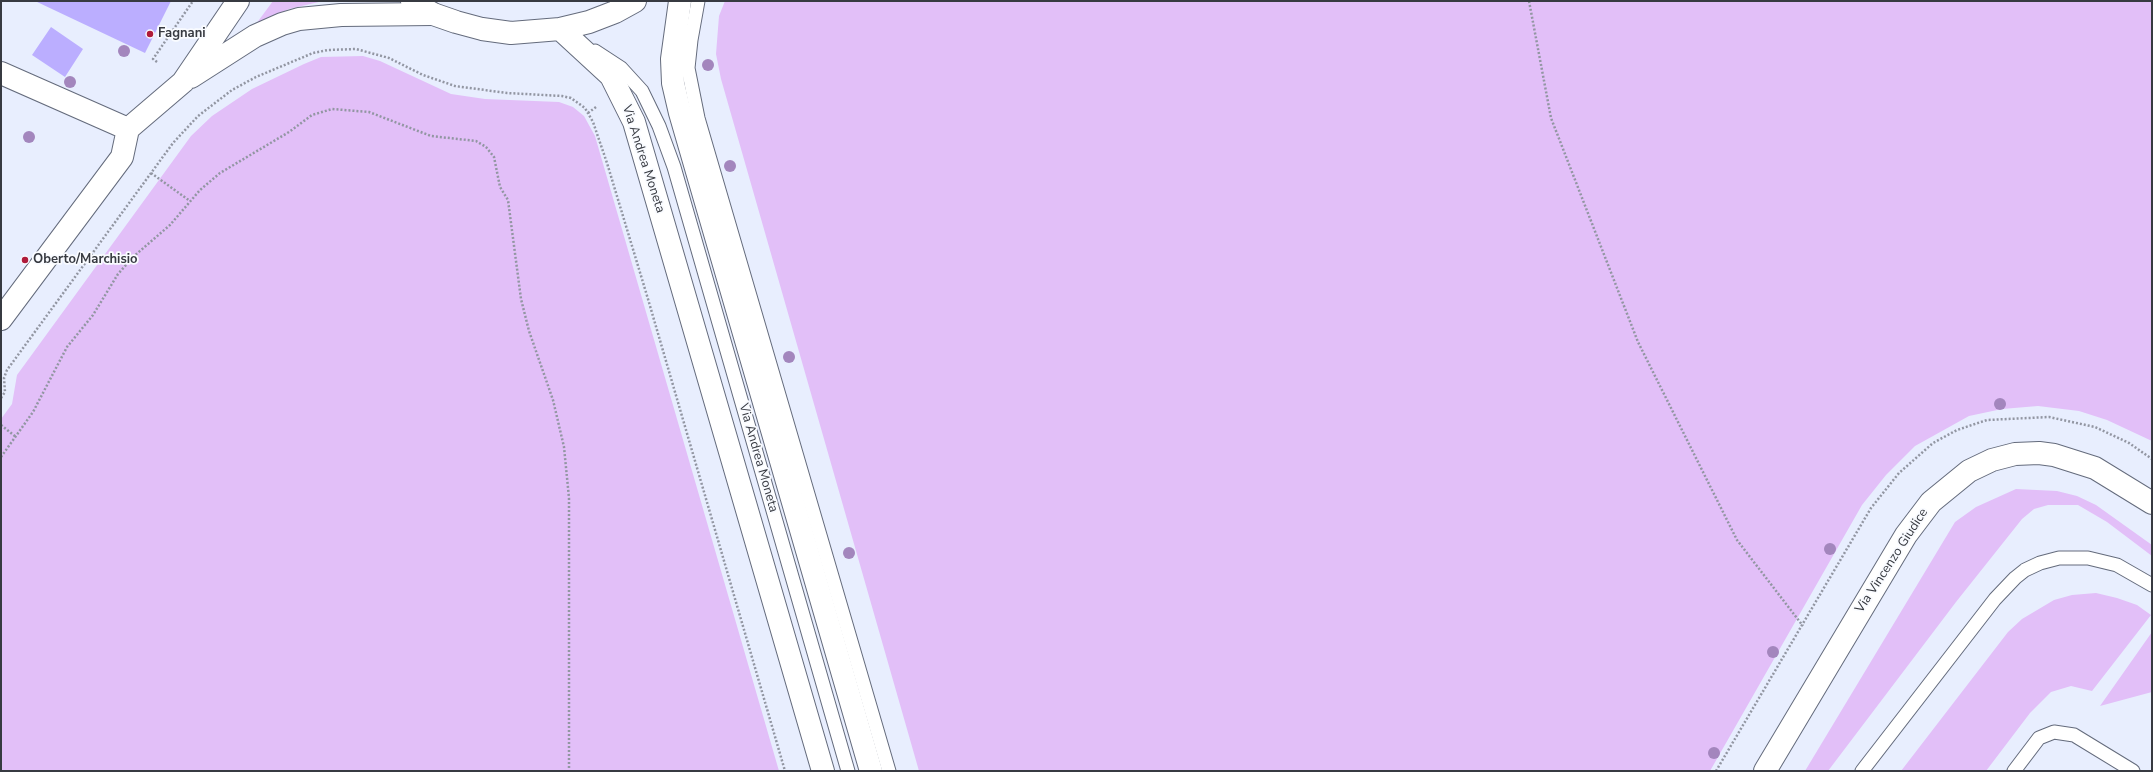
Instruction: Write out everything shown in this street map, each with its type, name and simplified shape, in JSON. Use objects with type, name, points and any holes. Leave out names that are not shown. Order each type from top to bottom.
[{"type":"street","points":[[183,82],[238,1]]},
{"type":"street","points":[[412,1],[433,14],[482,29],[511,33],[560,29],[602,17],[635,1]]},
{"type":"street","name":"Via Andrea Moneta","points":[[680,1],[672,59],[673,83],[680,113],[871,771]]},
{"type":"street","points":[[1,319],[122,157],[128,129],[183,82],[255,36],[282,24],[299,19],[341,14],[433,14]]},
{"type":"street","name":"Via Andrea Moneta","points":[[560,29],[597,61],[611,76],[634,122],[823,771]]},
{"type":"street","points":[[1,73],[128,129]]},
{"type":"street","name":"Via Vincenzo Giudice","points":[[1765,771],[1910,529],[1931,502],[1969,471],[1992,460],[2015,454],[2039,453],[2054,455],[2095,468],[2152,503]]},
{"type":"lane","points":[[698,1],[692,30],[688,68],[698,118],[889,771]]},
{"type":"lane","name":"Via Andrea Moneta","points":[[560,29],[612,61],[630,76],[642,91],[659,126],[674,167],[848,771]]},
{"type":"lane","points":[[1862,771],[1995,599],[2025,570],[2040,563],[2059,558],[2088,558],[2117,566],[2152,585]]},
{"type":"lane","points":[[2014,771],[2039,738],[2054,732],[2074,735],[2133,771]]},
{"type":"path","points":[[157,62],[153,59],[193,1]]},
{"type":"path","points":[[1529,1],[1551,118],[1638,342],[1737,540],[1803,626]]},
{"type":"path","points":[[1,398],[5,392],[4,378],[7,370],[151,173],[187,127],[232,90],[280,66],[314,53],[328,50],[356,49],[373,53],[434,79],[455,86],[507,93],[562,96],[571,98],[585,108],[593,122],[648,300],[785,771]]},
{"type":"path","points":[[1,457],[40,399],[67,347],[93,315],[112,282],[133,257],[170,225],[190,201],[220,173],[281,137],[305,119],[321,111],[343,109],[369,112],[431,136],[476,141],[486,147],[494,157],[500,187],[510,206],[515,264],[523,310],[554,405],[566,465],[569,498],[569,771]]},
{"type":"path","points":[[151,173],[190,201]]},
{"type":"path","points":[[1,425],[16,436]]},
{"type":"shaded area","points":[[273,1],[323,1],[289,9],[256,24]]},
{"type":"shaded area","points":[[725,1],[2152,1],[2152,441],[2107,420],[2079,411],[2038,406],[2002,409],[1969,416],[1915,446],[1886,475],[1862,505],[1710,771],[919,771],[721,79],[716,54],[719,16]]},
{"type":"shaded area","points":[[363,56],[380,61],[451,94],[485,99],[559,102],[573,107],[584,116],[595,136],[779,771],[1,771],[1,419],[12,404],[17,375],[191,136],[212,116],[252,89],[321,57]]},
{"type":"shaded area","points":[[2016,489],[2057,491],[2077,496],[2096,505],[2152,545],[2152,556],[2107,522],[2078,505],[2048,505],[2034,509],[2022,519],[1956,602],[1828,771],[1805,771],[1955,522],[1976,507]]},
{"type":"shaded area","points":[[2096,593],[2137,605],[2151,615],[2092,691],[2071,686],[2051,692],[2030,713],[1986,771],[1901,771],[2008,632],[2022,619],[2054,600],[2072,595]]},
{"type":"shaded area","points":[[2152,632],[2152,692],[2100,706]]},
{"type":"building","points":[[35,1],[171,1],[145,53]]},
{"type":"building","points":[[51,27],[83,49],[65,77],[32,55]]},
{"type":"place","name":"Fagnani","points":[[150,34]]},
{"type":"place","name":"Oberto/Marchisio","points":[[25,260]]}]
